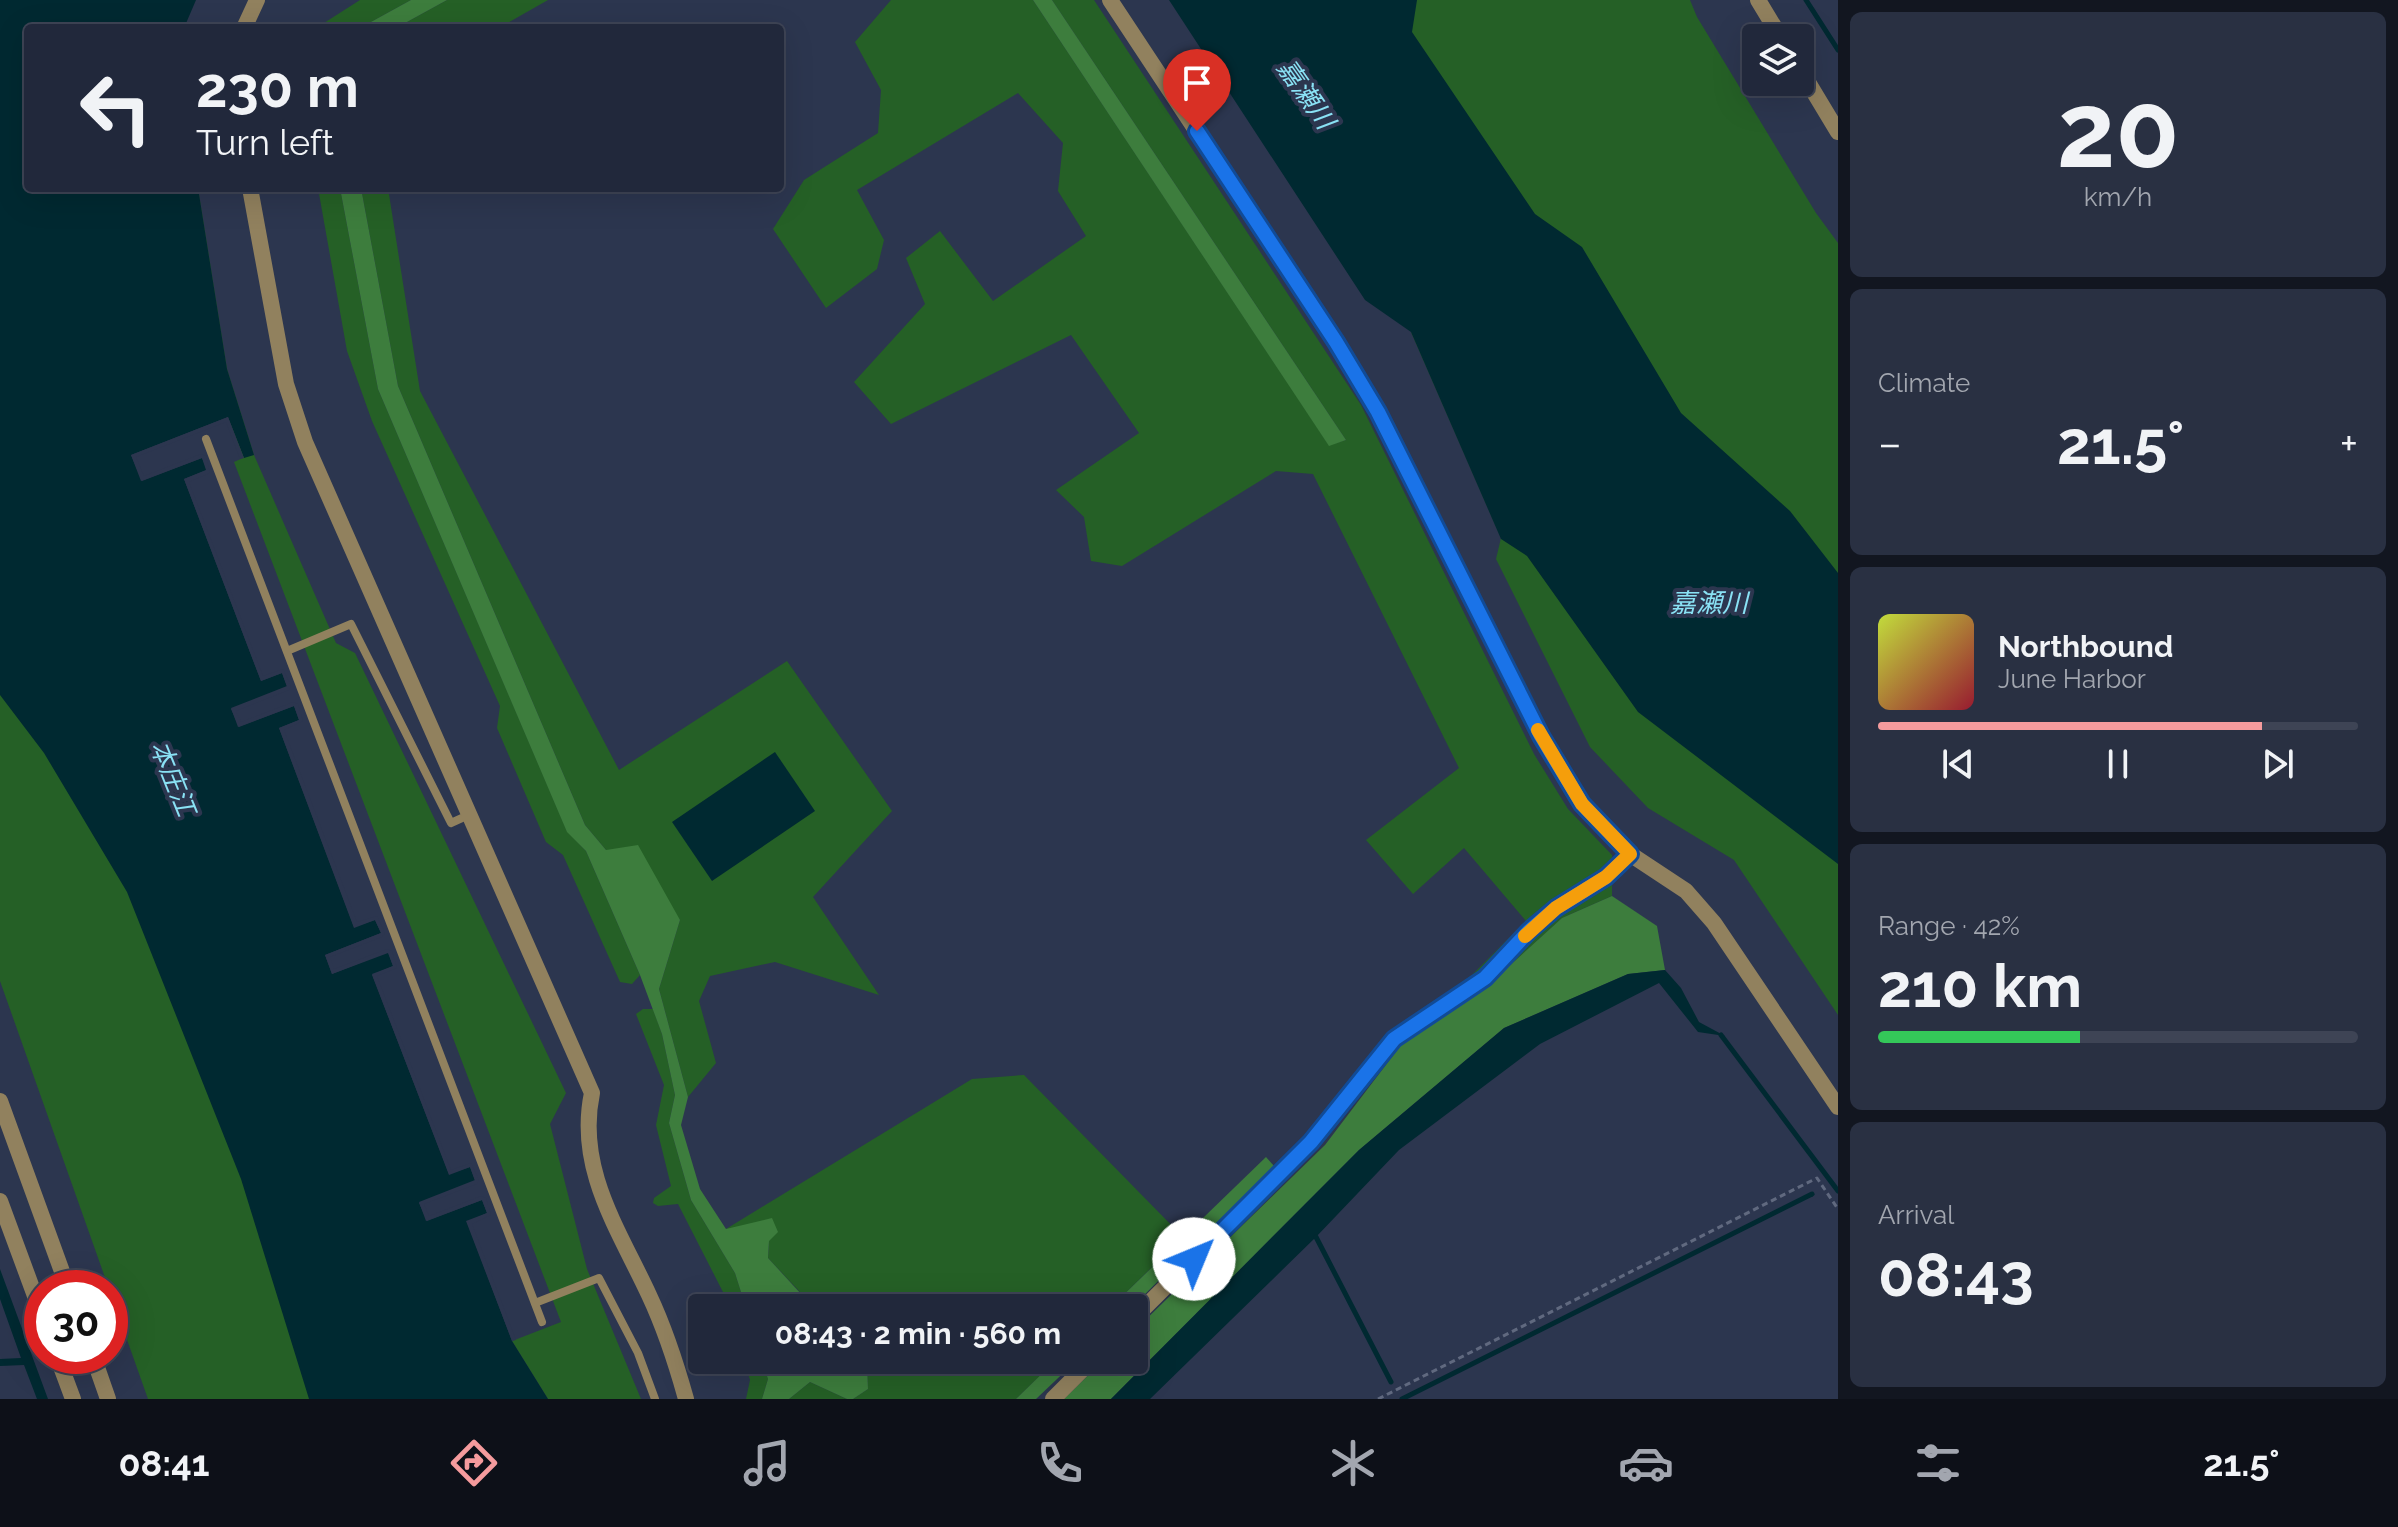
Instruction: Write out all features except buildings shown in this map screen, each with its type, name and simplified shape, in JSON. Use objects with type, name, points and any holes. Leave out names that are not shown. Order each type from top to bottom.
[{"type":"street","points":[[246,24],[257,0]]},
{"type":"street","points":[[1110,0],[1336,342],[1378,412],[1541,736],[1582,804],[1630,854],[1686,891],[1714,923],[1838,1107]]},
{"type":"street","points":[[1758,0],[1773,24]]},
{"type":"street","points":[[1814,92],[1838,132]]},
{"type":"street","points":[[251,192],[286,384],[305,442],[592,1093],[588,1135],[592,1163],[618,1236],[671,1345],[686,1399]]},
{"type":"street","points":[[1148,1304],[1311,1142],[1394,1039],[1485,978],[1529,931],[1556,908],[1606,877],[1630,854]]},
{"type":"street","points":[[0,1101],[61,1270]]},
{"type":"street","points":[[0,1201],[25,1270]]},
{"type":"street","points":[[64,1374],[73,1399]]},
{"type":"street","points":[[99,1374],[108,1399]]},
{"type":"street","points":[[1053,1399],[1078,1374]]},
{"type":"lane","points":[[206,439],[542,1322]]},
{"type":"lane","points":[[287,651],[351,624],[451,823],[462,818]]},
{"type":"lane","points":[[535,1303],[599,1278],[638,1353],[655,1399]]},
{"type":"path","points":[[1378,1399],[1817,1178],[1838,1209]]},
{"type":"green space","points":[[360,0],[411,0],[367,24],[324,23]]},
{"type":"green space","points":[[411,0],[447,0],[403,24],[367,24]]},
{"type":"green space","points":[[447,0],[548,0],[506,24],[403,24]]},
{"type":"green space","points":[[891,0],[1033,0],[1329,445],[1346,440],[1052,0],[1094,0],[1361,405],[1534,754],[1568,809],[1612,855],[1612,896],[1562,918],[1496,978],[1401,1045],[1398,1027],[1472,975],[1526,921],[1464,848],[1413,894],[1366,840],[1459,768],[1313,474],[1276,471],[1122,566],[1091,561],[1084,517],[1056,490],[1139,433],[1071,335],[891,424],[854,382],[925,304],[906,258],[940,231],[993,301],[1086,236],[1058,191],[1063,143],[1018,93],[857,190],[884,240],[877,269],[826,308],[773,229],[804,180],[878,133],[881,90],[855,42]]},
{"type":"green space","points":[[1033,0],[1052,0],[1346,440],[1329,446]]},
{"type":"green space","points":[[1361,0],[1690,0],[1742,96],[1745,96],[1816,213],[1838,243],[1838,657]]},
{"type":"green space","points":[[199,192],[227,369],[254,455],[336,643],[355,653],[566,1093],[550,1124],[587,1269],[641,1399],[548,1399],[512,1341],[561,1322],[234,462],[243,458],[229,418]]},
{"type":"green space","points":[[319,192],[341,192],[378,389],[567,831],[586,851],[640,975],[632,984],[620,982],[563,855],[546,842],[497,728],[500,706],[372,421],[347,351]]},
{"type":"green space","points":[[341,192],[362,192],[398,386],[585,825],[606,850],[638,845],[680,920],[659,989],[688,1097],[681,1125],[700,1189],[726,1229],[772,1218],[778,1232],[769,1241],[768,1258],[801,1294],[742,1294],[735,1273],[691,1200],[669,1123],[675,1095],[662,1034],[586,851],[567,832],[378,389]]},
{"type":"green space","points":[[362,192],[389,192],[420,391],[619,770],[787,661],[892,811],[813,897],[879,995],[775,962],[710,976],[699,1001],[716,1063],[688,1097],[659,989],[680,920],[606,850],[585,825],[398,386]]},
{"type":"green space","points":[[1411,332],[1838,816],[1838,1015],[1734,860],[1648,808],[1590,747],[1496,559],[1501,538]]},
{"type":"green space","points":[[0,598],[160,883],[348,1399],[148,1399],[128,1343],[128,1270],[102,1270],[0,981]]},
{"type":"green space","points":[[1612,896],[1657,926],[1665,970],[1628,974],[1504,1028],[1359,1150],[1148,1362],[1148,1317],[1325,1145],[1401,1045],[1496,978],[1562,918]]},
{"type":"green space","points":[[643,1009],[653,1009],[662,1034],[675,1095],[669,1123],[691,1200],[735,1273],[742,1294],[724,1294],[678,1204],[658,1206],[653,1203],[654,1198],[671,1186],[656,1125],[664,1085],[636,1014]]},
{"type":"green space","points":[[1024,1075],[1183,1237],[1124,1294],[802,1294],[768,1258],[769,1241],[726,1229],[972,1079]]},
{"type":"green space","points":[[1266,1157],[1274,1166],[1145,1294],[1124,1294]]},
{"type":"green space","points":[[748,1374],[766,1374],[768,1379],[762,1399],[746,1399]]},
{"type":"green space","points":[[766,1374],[867,1374],[868,1389],[853,1399],[847,1399],[810,1382],[789,1399],[762,1399],[768,1379]]},
{"type":"green space","points":[[867,1374],[1042,1374],[1016,1399],[853,1399],[868,1389]]},
{"type":"green space","points":[[1042,1374],[1062,1374],[1036,1399],[1016,1399]]},
{"type":"green space","points":[[1090,1374],[1136,1374],[1111,1399],[1064,1399]]},
{"type":"green space","points":[[810,1382],[847,1399],[789,1399]]},
{"type":"water","name":"本庄江","points":[[0,0],[196,0],[186,24],[24,24],[24,192],[199,192],[227,369],[254,455],[244,458],[228,417],[131,455],[142,481],[202,458],[207,470],[184,479],[261,681],[282,673],[287,687],[231,709],[239,727],[294,706],[299,720],[279,728],[354,927],[375,920],[381,933],[325,955],[332,974],[388,952],[393,966],[372,975],[449,1174],[470,1167],[475,1181],[419,1203],[427,1221],[482,1200],[487,1213],[467,1222],[512,1341],[548,1399],[309,1399],[241,1179],[127,892],[44,753],[0,695]]},
{"type":"water","name":"嘉瀬川","points":[[1169,0],[1417,0],[1412,32],[1535,214],[1582,247],[1681,413],[1790,511],[1838,573],[1838,864],[1638,712],[1527,556],[1501,539],[1411,332],[1365,300]]},
{"type":"water","points":[[775,752],[815,811],[712,881],[672,822]]},
{"type":"water","points":[[1665,970],[1681,988],[1699,1022],[1725,1036],[1698,1032],[1659,983],[1540,1044],[1399,1150],[1316,1237],[1150,1399],[1111,1399],[1136,1374],[1148,1374],[1148,1362],[1359,1150],[1504,1028],[1628,974]]},
{"type":"water","points":[[0,1269],[24,1334],[24,1365],[0,1366],[0,1359],[21,1358],[0,1299]]},
{"type":"water","points":[[27,1374],[39,1374],[48,1399],[37,1399]]},
{"type":"pier","points":[[228,417],[244,458],[240,459],[226,422],[136,457],[144,476],[201,454],[206,456],[210,473],[189,482],[263,676],[283,669],[291,686],[289,690],[236,711],[241,722],[293,702],[298,704],[303,721],[284,730],[357,922],[377,916],[385,933],[382,937],[330,957],[334,969],[387,949],[392,951],[397,968],[377,976],[451,1170],[471,1163],[479,1180],[477,1184],[424,1204],[429,1216],[481,1196],[486,1198],[491,1215],[472,1224],[516,1340],[512,1341],[466,1221],[487,1213],[482,1200],[426,1221],[419,1202],[475,1180],[470,1167],[449,1175],[372,974],[393,966],[388,953],[332,974],[325,955],[381,933],[375,920],[354,928],[279,728],[299,720],[294,706],[238,727],[231,708],[287,686],[282,673],[261,681],[184,479],[206,470],[202,458],[141,481],[131,455]]},
{"type":"waterway","points":[[1806,0],[1838,50]]},
{"type":"waterway","points":[[1721,1035],[1838,1191]]},
{"type":"waterway","points":[[1402,1399],[1812,1194]]},
{"type":"waterway","points":[[1316,1237],[1391,1382]]},
{"type":"slow traffic","points":[[1525,936],[1556,908],[1606,877],[1630,854],[1582,804],[1538,730]]},
{"type":"route","points":[[1194,1259],[1311,1142],[1394,1039],[1485,978],[1529,931],[1556,908],[1606,877],[1630,854],[1582,804],[1541,736],[1378,412],[1336,342],[1197,131]]}]
